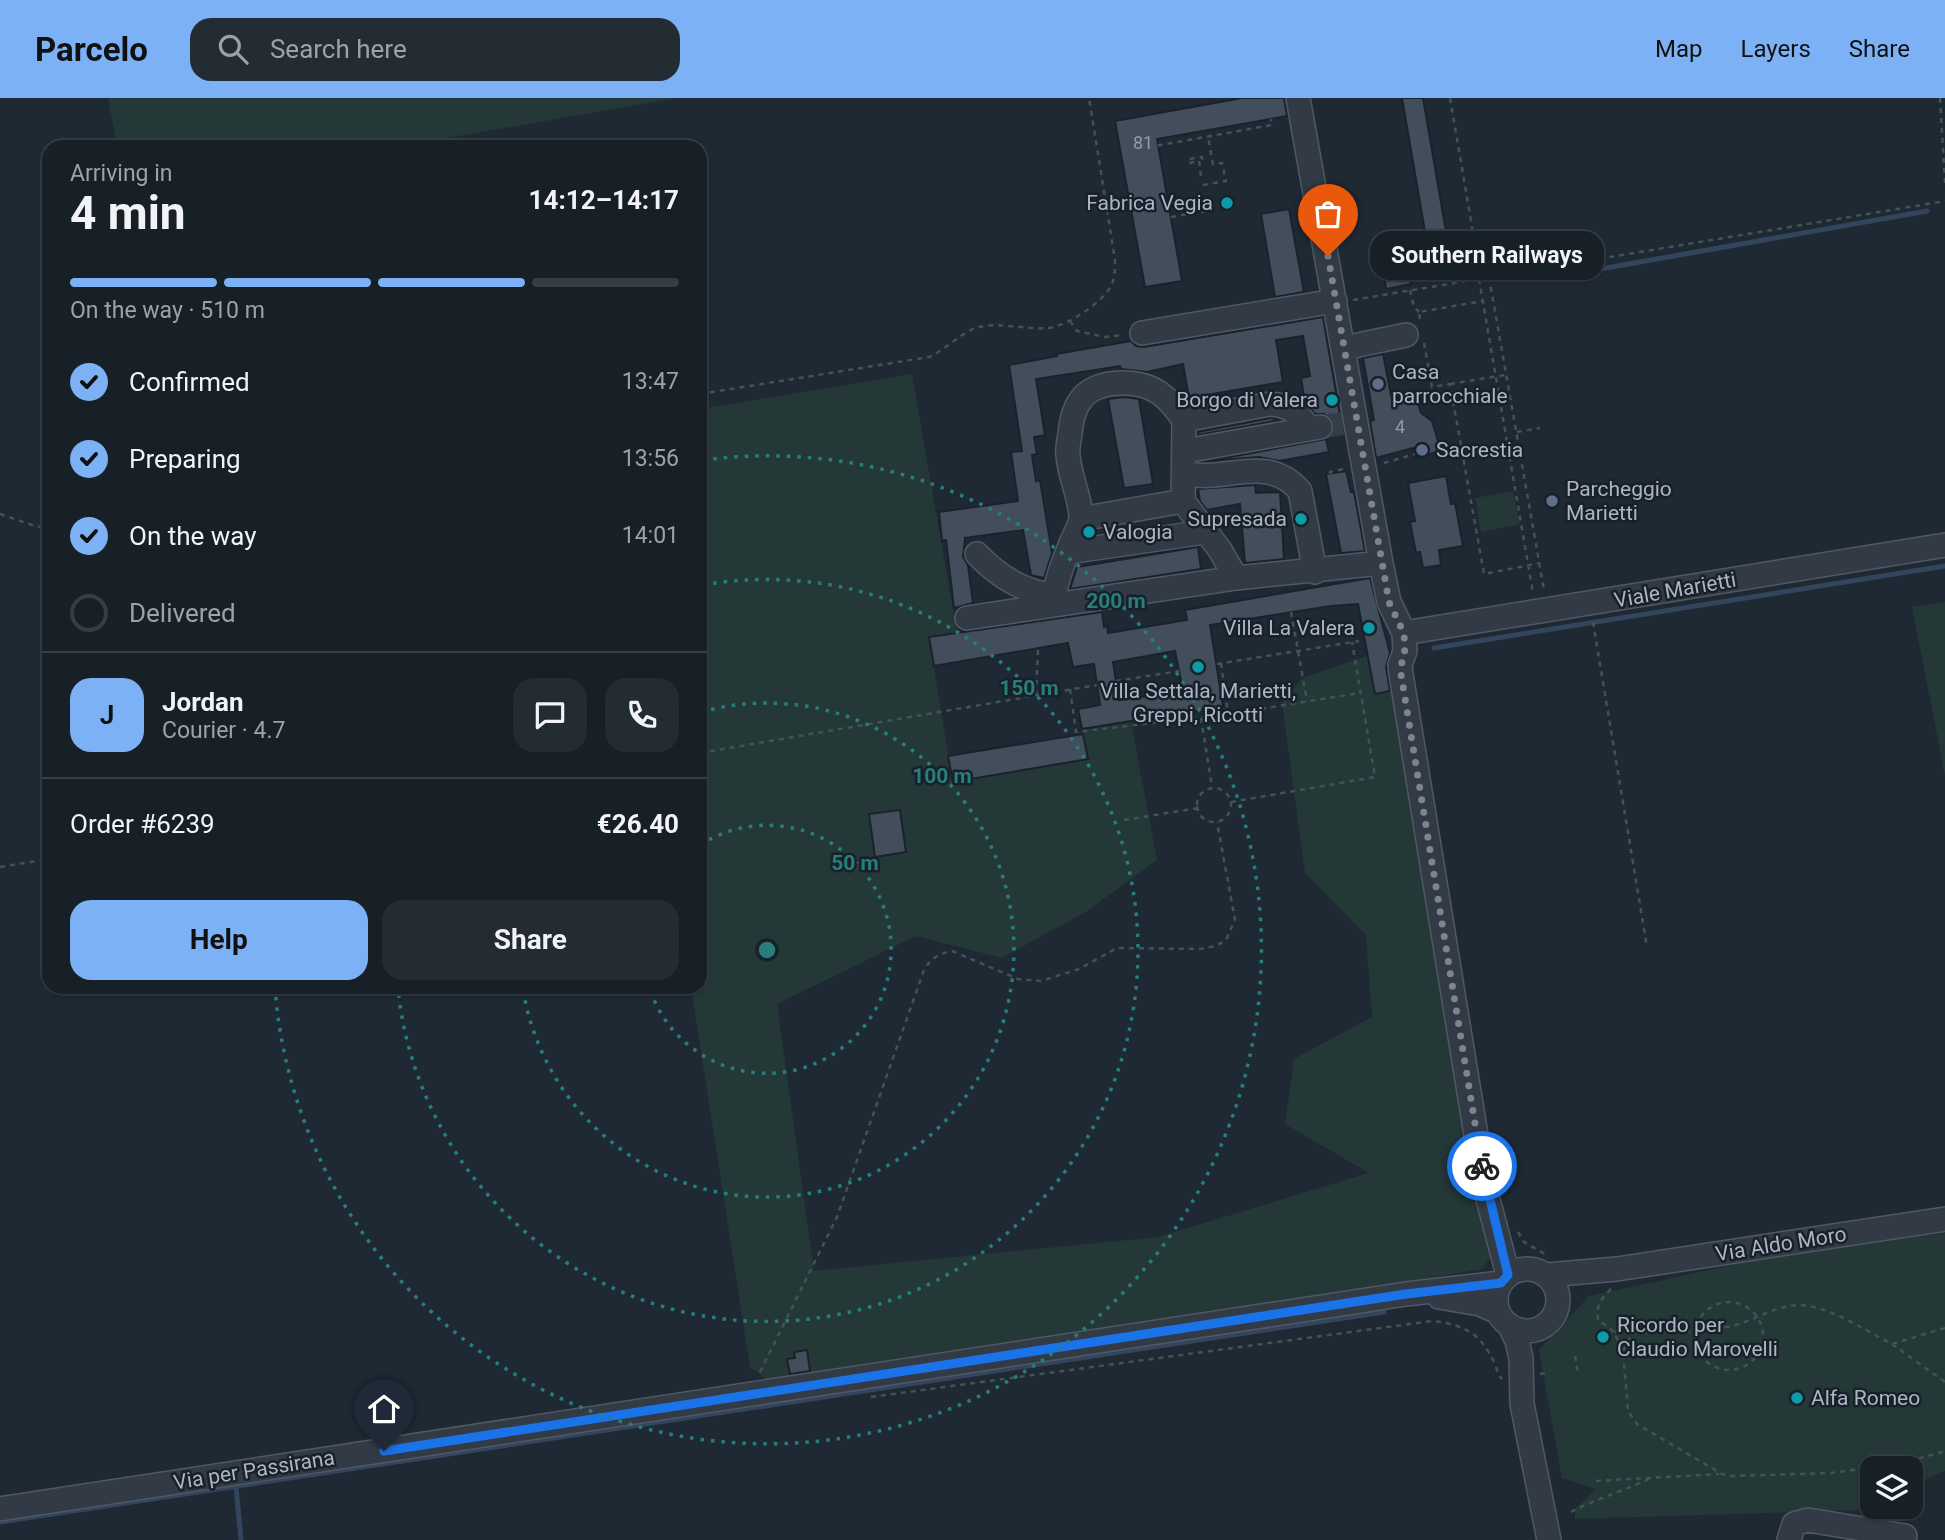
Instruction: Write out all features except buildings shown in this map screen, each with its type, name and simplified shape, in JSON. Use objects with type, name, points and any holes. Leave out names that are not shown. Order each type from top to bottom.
[{"type":"street","points":[[1298,98],[1381,563],[1389,602],[1404,634],[1405,651],[1400,665],[1401,674],[1485,1184],[1504,1279]]},
{"type":"street","points":[[1142,333],[1336,302]]},
{"type":"street","points":[[1344,348],[1417,332]]},
{"type":"street","points":[[1053,600],[1081,519],[1068,455],[1076,404],[1085,393],[1102,386],[1122,383],[1153,388],[1170,400],[1184,420],[1183,501],[1220,550],[1236,578]]},
{"type":"street","points":[[1184,420],[1280,404],[1291,408],[1314,428],[1184,462]]},
{"type":"street","points":[[1184,462],[1205,476],[1275,472],[1291,481],[1300,491],[1315,572]]},
{"type":"street","points":[[1081,519],[1183,501]]},
{"type":"street","points":[[1068,552],[1205,532]]},
{"type":"street","name":"Viale Marietti","points":[[1404,634],[1945,545]]},
{"type":"street","points":[[977,554],[994,572],[1021,588],[1053,600]]},
{"type":"street","points":[[967,618],[1053,600],[1381,563]]},
{"type":"street","points":[[1492,1214],[1542,1266],[1553,1282],[1559,1300],[1554,1316],[1542,1327],[1537,1341],[1529,1433],[1549,1540]]},
{"type":"street","name":"Via Aldo Moro","points":[[1559,1300],[1585,1283],[1945,1219]]},
{"type":"street","points":[[1535,1374],[1504,1319],[1496,1297],[1504,1279],[1515,1271],[1542,1266]]},
{"type":"street","name":"Via Aldo Moro","points":[[1542,1266],[1614,1279]]},
{"type":"street","name":"Via per Passirana","points":[[0,1509],[1504,1279]]},
{"type":"street","name":"Via per Passirana","points":[[1380,1298],[1447,1298],[1480,1304],[1504,1319]]},
{"type":"street","points":[[1504,1319],[1526,1331],[1542,1327]]},
{"type":"street","points":[[1789,1540],[1794,1524],[1808,1520],[1905,1536]]},
{"type":"path","points":[[707,393],[929,357],[943,351],[978,327],[1047,328],[1070,320],[1093,304],[1109,289],[1115,275],[1115,251],[1110,236],[1089,98]]},
{"type":"path","points":[[1450,98],[1475,244],[1487,278],[1517,432],[1543,594]]},
{"type":"path","points":[[1940,98],[1945,183]]},
{"type":"path","points":[[1145,141],[1144,148],[1272,125],[1269,119]]},
{"type":"path","points":[[1249,123],[1250,129]]},
{"type":"path","points":[[1227,127],[1228,133]]},
{"type":"path","points":[[1221,128],[1222,134]]},
{"type":"path","points":[[1203,185],[1226,181],[1222,163],[1213,164],[1204,131]]},
{"type":"path","points":[[1194,133],[1195,139]]},
{"type":"path","points":[[1187,134],[1188,140]]},
{"type":"path","points":[[1164,138],[1165,144]]},
{"type":"path","points":[[1201,176],[1199,161],[1189,163],[1189,159],[1202,157],[1203,162]]},
{"type":"path","points":[[1336,302],[1945,201]]},
{"type":"path","points":[[1171,217],[1207,211]]},
{"type":"path","points":[[1479,279],[1535,604]]},
{"type":"path","points":[[1410,290],[1414,307],[1419,312]]},
{"type":"path","points":[[1419,312],[1483,301]]},
{"type":"path","points":[[1419,312],[1417,332],[1432,387],[1506,375]]},
{"type":"path","points":[[1070,320],[1077,331],[1105,337],[1142,333]]},
{"type":"path","points":[[1450,384],[1484,574],[1540,564]]},
{"type":"path","points":[[1357,419],[1399,406]]},
{"type":"path","points":[[1517,432],[1540,428]]},
{"type":"path","points":[[1378,465],[1415,454]]},
{"type":"path","points":[[0,514],[42,527]]},
{"type":"path","points":[[1291,612],[1307,701]]},
{"type":"path","points":[[1594,625],[1647,947]]},
{"type":"path","points":[[1228,715],[1219,664],[1359,641]]},
{"type":"path","points":[[1231,802],[1375,777],[1352,642]]},
{"type":"path","points":[[1036,695],[1038,648]]},
{"type":"path","points":[[1116,681],[1179,671]]},
{"type":"path","points":[[707,752],[1097,685]]},
{"type":"path","points":[[1070,689],[1076,732],[1228,715],[1360,693]]},
{"type":"path","points":[[1201,718],[1212,788]]},
{"type":"path","points":[[1212,788],[1222,790],[1231,802],[1230,812],[1217,821],[1207,820],[1198,808],[1199,798],[1212,788]]},
{"type":"path","points":[[1124,820],[1198,808]]},
{"type":"path","points":[[747,1395],[836,1217],[919,983],[930,960],[940,953],[952,951],[1018,979],[1041,981],[1079,969],[1117,948],[1200,949],[1216,946],[1226,940],[1236,920],[1217,821]]},
{"type":"path","points":[[0,867],[42,860]]},
{"type":"path","points":[[1514,1227],[1524,1242],[1538,1252],[1542,1266]]},
{"type":"path","points":[[1614,1279],[1599,1302],[1598,1320],[1614,1332],[1623,1351],[1628,1411],[1637,1424],[1722,1474]]},
{"type":"path","points":[[1721,1302],[1741,1304],[1757,1316],[1762,1326],[1761,1349],[1747,1366],[1736,1370],[1714,1367],[1698,1352],[1694,1330],[1704,1312],[1721,1302]]},
{"type":"path","points":[[1614,1332],[1733,1326],[1787,1306],[1811,1307],[1824,1310],[1892,1344],[1945,1382]]},
{"type":"path","points":[[868,1398],[1432,1321],[1454,1324],[1469,1331],[1483,1343],[1500,1380],[1535,1374]]},
{"type":"path","points":[[1892,1344],[1945,1328]]},
{"type":"path","points":[[1623,1351],[1630,1338],[1639,1331]]},
{"type":"path","points":[[1575,1356],[1578,1373]]},
{"type":"path","points":[[1596,1481],[1722,1474],[1831,1473],[1899,1464],[1945,1451]]},
{"type":"path","points":[[1571,1512],[1595,1499],[1621,1492],[1651,1478]]},
{"type":"green space","points":[[108,98],[678,98],[435,140],[116,140]]},
{"type":"green space","points":[[912,374],[957,633],[929,638],[953,782],[1087,760],[1082,730],[1131,722],[1157,860],[1087,911],[1002,958],[916,936],[777,1004],[814,1271],[1158,1237],[1369,1173],[1285,1124],[1294,1059],[1372,1017],[1366,935],[1305,873],[1282,703],[1302,678],[1367,656],[1375,694],[1397,690],[1490,1258],[1482,1269],[1236,1311],[811,1376],[807,1350],[794,1352],[795,1358],[787,1360],[790,1379],[769,1382],[750,1367],[692,994],[707,994],[707,408]]},
{"type":"green space","points":[[1513,491],[1520,524],[1481,532],[1475,498]]},
{"type":"green space","points":[[1945,602],[1945,776],[1912,607]]},
{"type":"green space","points":[[1945,1233],[1945,1471],[1923,1481],[1923,1456],[1860,1456],[1860,1508],[1855,1510],[1575,1519],[1575,1509],[1596,1489],[1562,1478],[1539,1350],[1589,1296],[1797,1251]]},
{"type":"waterway","points":[[1544,279],[1927,211]]},
{"type":"waterway","points":[[1434,648],[1945,566]]},
{"type":"waterway","points":[[0,1522],[1384,1312]]},
{"type":"waterway","points":[[236,1487],[241,1540]]},
{"type":"tunnel","points":[[1320,427],[1347,423]]},
{"type":"way so far","points":[[1328,256],[1389,602],[1404,634],[1405,651],[1400,665],[1401,674],[1482,1166]]},
{"type":"place","name":"Fabrica Vegia","points":[[1227,203]]},
{"type":"place","name":"Southern Railways","points":[[1328,256]]},
{"type":"place","name":"Casa parrocchiale","points":[[1378,384]]},
{"type":"place","name":"Borgo di Valera","points":[[1332,400]]},
{"type":"place","name":"Sacrestia","points":[[1422,450]]},
{"type":"place","name":"Parcheggio Marietti","points":[[1552,501]]},
{"type":"place","name":"Supresada","points":[[1301,519]]},
{"type":"place","name":"Valogia","points":[[1089,532]]},
{"type":"place","name":"Villa La Valera","points":[[1369,628]]},
{"type":"place","name":"Villa Settala, Marietti, Greppi, Ricotti","points":[[1198,667]]},
{"type":"place","name":"Ricordo per Claudio Marovelli","points":[[1603,1337]]},
{"type":"place","name":"Alfa Romeo","points":[[1797,1398]]},
{"type":"route","points":[[384,1451],[1406,1294],[1501,1283],[1508,1275],[1482,1166]]}]
